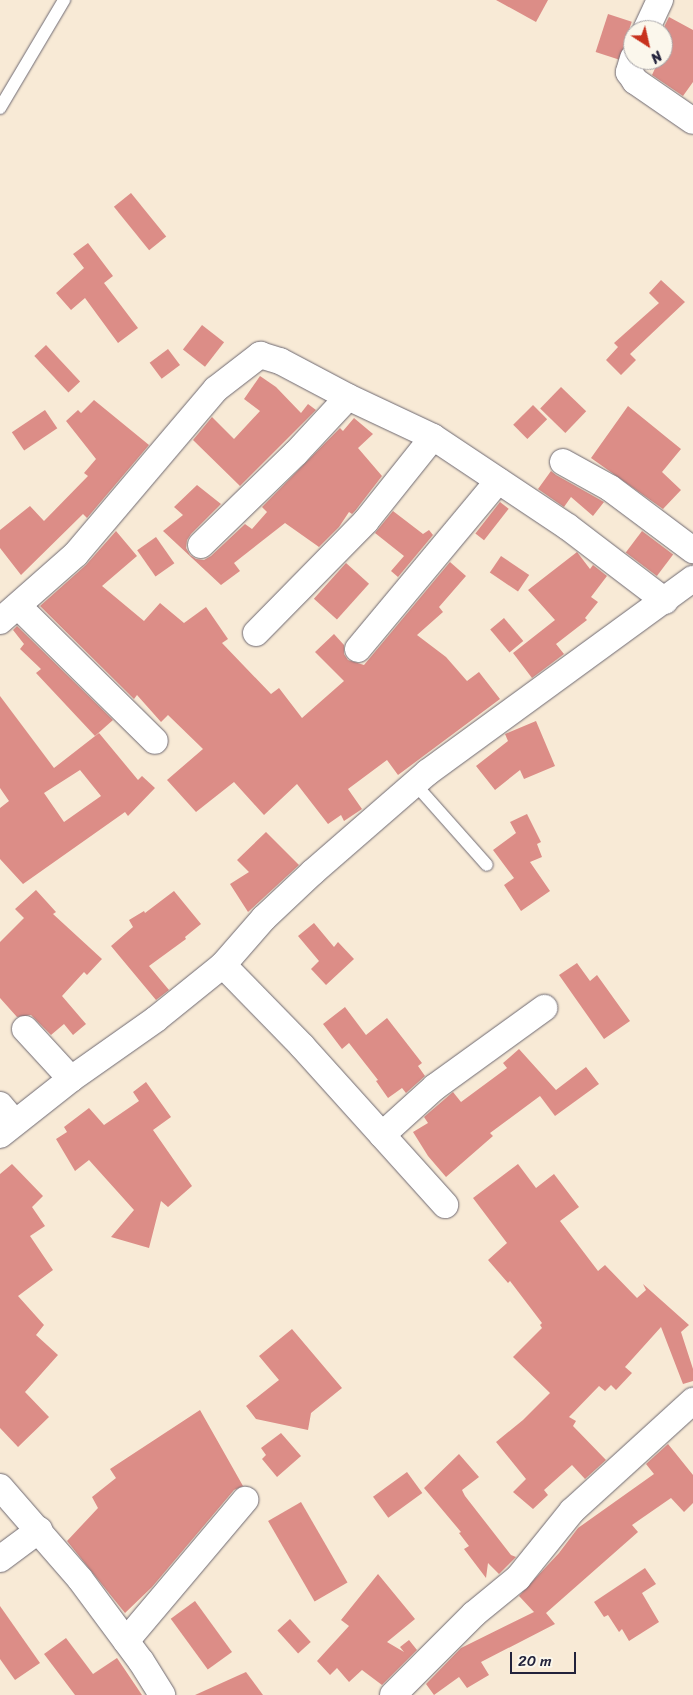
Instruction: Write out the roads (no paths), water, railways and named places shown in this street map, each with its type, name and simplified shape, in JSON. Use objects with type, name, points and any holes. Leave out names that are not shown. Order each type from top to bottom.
[{"type":"street","points":[[651,20],[660,0]]},
{"type":"street","points":[[630,70],[634,81],[693,121]]},
{"type":"street","points":[[155,740],[9,614],[76,554],[216,389],[260,355],[280,362],[433,437],[568,527],[665,601]]},
{"type":"street","points":[[201,545],[296,453],[348,397]]},
{"type":"street","points":[[256,633],[366,521],[433,437]]},
{"type":"street","points":[[563,462],[610,488],[693,550]]},
{"type":"street","points":[[358,649],[498,481]]},
{"type":"street","points":[[5,1121],[71,1079],[156,1019],[223,965],[264,918],[415,784],[693,579]]},
{"type":"street","points":[[223,965],[302,1046],[445,1205]]},
{"type":"street","points":[[382,1135],[435,1087],[544,1008]]},
{"type":"street","points":[[25,1029],[71,1079]]},
{"type":"street","points":[[393,1695],[462,1626],[518,1578],[572,1511],[693,1401]]},
{"type":"street","points":[[0,1487],[80,1579],[126,1641],[162,1695]]},
{"type":"street","points":[[126,1641],[245,1500]]},
{"type":"street","points":[[0,1559],[39,1530]]},
{"type":"lane","points":[[0,108],[64,0]]},
{"type":"lane","points":[[415,784],[487,864]]}]
